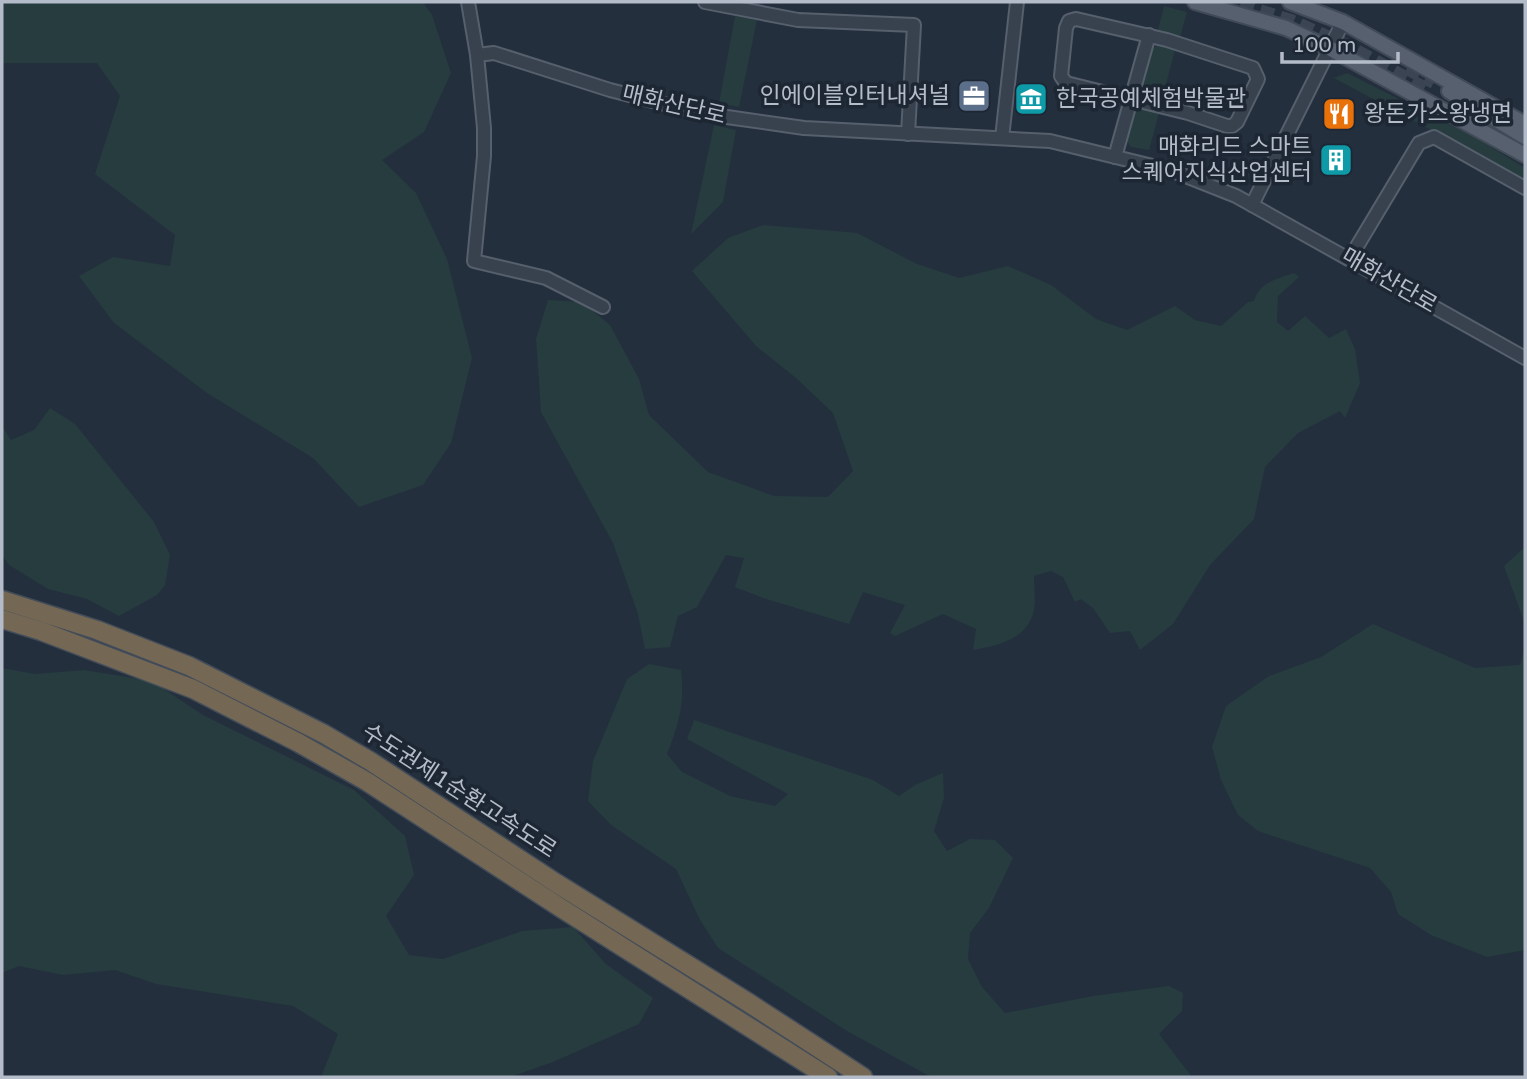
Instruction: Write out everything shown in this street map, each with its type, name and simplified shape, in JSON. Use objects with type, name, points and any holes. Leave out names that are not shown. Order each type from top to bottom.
[{"type":"highway","name":"수도권제1순환고속도로","points":[[2,600],[97,630],[189,666],[324,734],[863,1077]]},
{"type":"highway","name":"수도권제1순환고속도로","points":[[2,619],[41,631],[193,689],[299,743],[366,781],[828,1077]]},
{"type":"main road","points":[[1195,2],[1240,6],[1331,50],[1525,155]]},
{"type":"main road","points":[[1290,2],[1343,22],[1525,124]]},
{"type":"main road","points":[[1525,137],[1432,87],[1525,148]]},
{"type":"street","points":[[468,2],[477,55],[484,128],[474,261],[546,278],[603,307]]},
{"type":"street","points":[[705,2],[798,20],[914,25],[908,134]]},
{"type":"street","points":[[1002,138],[1017,2]]},
{"type":"street","points":[[1076,19],[1203,50],[1253,68],[1258,79],[1237,122],[1232,126],[1130,99],[1062,80],[1066,28],[1069,21],[1076,19]]},
{"type":"street","points":[[1252,205],[1343,22]]},
{"type":"street","points":[[1115,157],[1149,35]]},
{"type":"street","name":"매화산단로","points":[[477,55],[494,53],[610,90],[727,117],[804,128],[1051,141],[1173,171],[1252,205],[1525,358]]},
{"type":"street","points":[[1350,258],[1419,142],[1427,138],[1434,137],[1525,188]]},
{"type":"green space","points":[[2,2],[423,2],[432,15],[451,73],[424,132],[382,160],[416,193],[447,259],[472,358],[451,443],[423,485],[359,507],[313,458],[207,393],[114,323],[79,276],[113,257],[170,266],[175,235],[95,174],[120,96],[97,63],[2,63]]},
{"type":"green space","points":[[1164,6],[1187,12],[1180,37],[1158,30]]},
{"type":"green space","points":[[735,16],[757,20],[739,107],[719,103]]},
{"type":"green space","points":[[1159,45],[1175,50],[1162,99],[1145,94],[1141,88],[1153,48]]},
{"type":"green space","points":[[1347,73],[1476,138],[1525,168],[1525,180],[1334,78]]},
{"type":"green space","points":[[1142,108],[1159,113],[1149,150],[1131,147],[1127,141],[1135,111]]},
{"type":"green space","points":[[714,125],[736,130],[723,202],[691,234]]},
{"type":"green space","points":[[763,225],[857,233],[917,264],[959,278],[1008,266],[1051,285],[1096,319],[1127,330],[1175,306],[1195,320],[1221,326],[1248,302],[1254,301],[1264,285],[1294,273],[1299,277],[1278,296],[1277,322],[1288,331],[1305,316],[1329,338],[1346,329],[1355,349],[1360,383],[1345,418],[1340,411],[1298,433],[1265,467],[1254,519],[1210,565],[1173,624],[1140,650],[1130,631],[1110,633],[1093,608],[1081,599],[1075,602],[1063,577],[1051,571],[1034,576],[1034,610],[1025,628],[1002,643],[973,650],[976,629],[943,614],[895,636],[890,633],[905,605],[863,592],[849,624],[763,598],[735,587],[744,558],[726,555],[697,607],[678,616],[670,647],[645,649],[638,614],[613,543],[541,412],[536,339],[548,300],[582,302],[610,325],[639,379],[649,415],[708,472],[774,496],[828,497],[853,471],[833,413],[796,378],[756,346],[692,271],[728,238]]},
{"type":"green space","points":[[50,408],[75,424],[154,522],[170,555],[165,585],[157,595],[119,616],[87,599],[48,589],[9,565],[2,555],[2,426],[11,440],[34,430]]},
{"type":"green space","points":[[1525,547],[1525,624],[1504,566]]},
{"type":"green space","points":[[1373,624],[1475,668],[1520,665],[1525,647],[1525,950],[1487,957],[1431,935],[1398,914],[1391,892],[1370,868],[1258,831],[1238,815],[1221,780],[1212,747],[1226,706],[1269,676],[1321,657]]},
{"type":"green space","points":[[649,664],[681,670],[680,713],[667,754],[682,772],[730,796],[775,806],[788,794],[687,739],[694,720],[873,780],[899,796],[915,785],[943,773],[944,798],[934,831],[947,851],[970,839],[995,840],[1013,858],[989,908],[970,933],[968,959],[982,987],[1005,1013],[1093,996],[1169,986],[1183,993],[1182,1011],[1159,1034],[1192,1077],[931,1077],[847,1031],[718,948],[700,920],[676,869],[611,825],[588,801],[593,761],[627,679]]},
{"type":"green space","points":[[2,668],[35,674],[84,670],[152,681],[203,715],[354,790],[405,836],[414,875],[386,916],[409,955],[443,959],[522,931],[573,927],[606,964],[653,998],[639,1024],[553,1062],[510,1077],[321,1077],[338,1034],[293,1006],[156,984],[115,970],[63,975],[19,966],[2,973]]},
{"type":"tunnel","points":[[1240,5],[1291,21],[1349,47],[1429,91]]},
{"type":"tunnel","points":[[1407,68],[1434,82]]},
{"type":"place","name":"인에이블인터내셔널","points":[[974,96]]},
{"type":"place","name":"한국공예체험박물관","points":[[1031,99]]},
{"type":"place","name":"왕돈가스왕냉면","points":[[1339,114]]},
{"type":"place","name":"매화리드 스마트 스퀘어지식산업센터","points":[[1336,160]]}]
